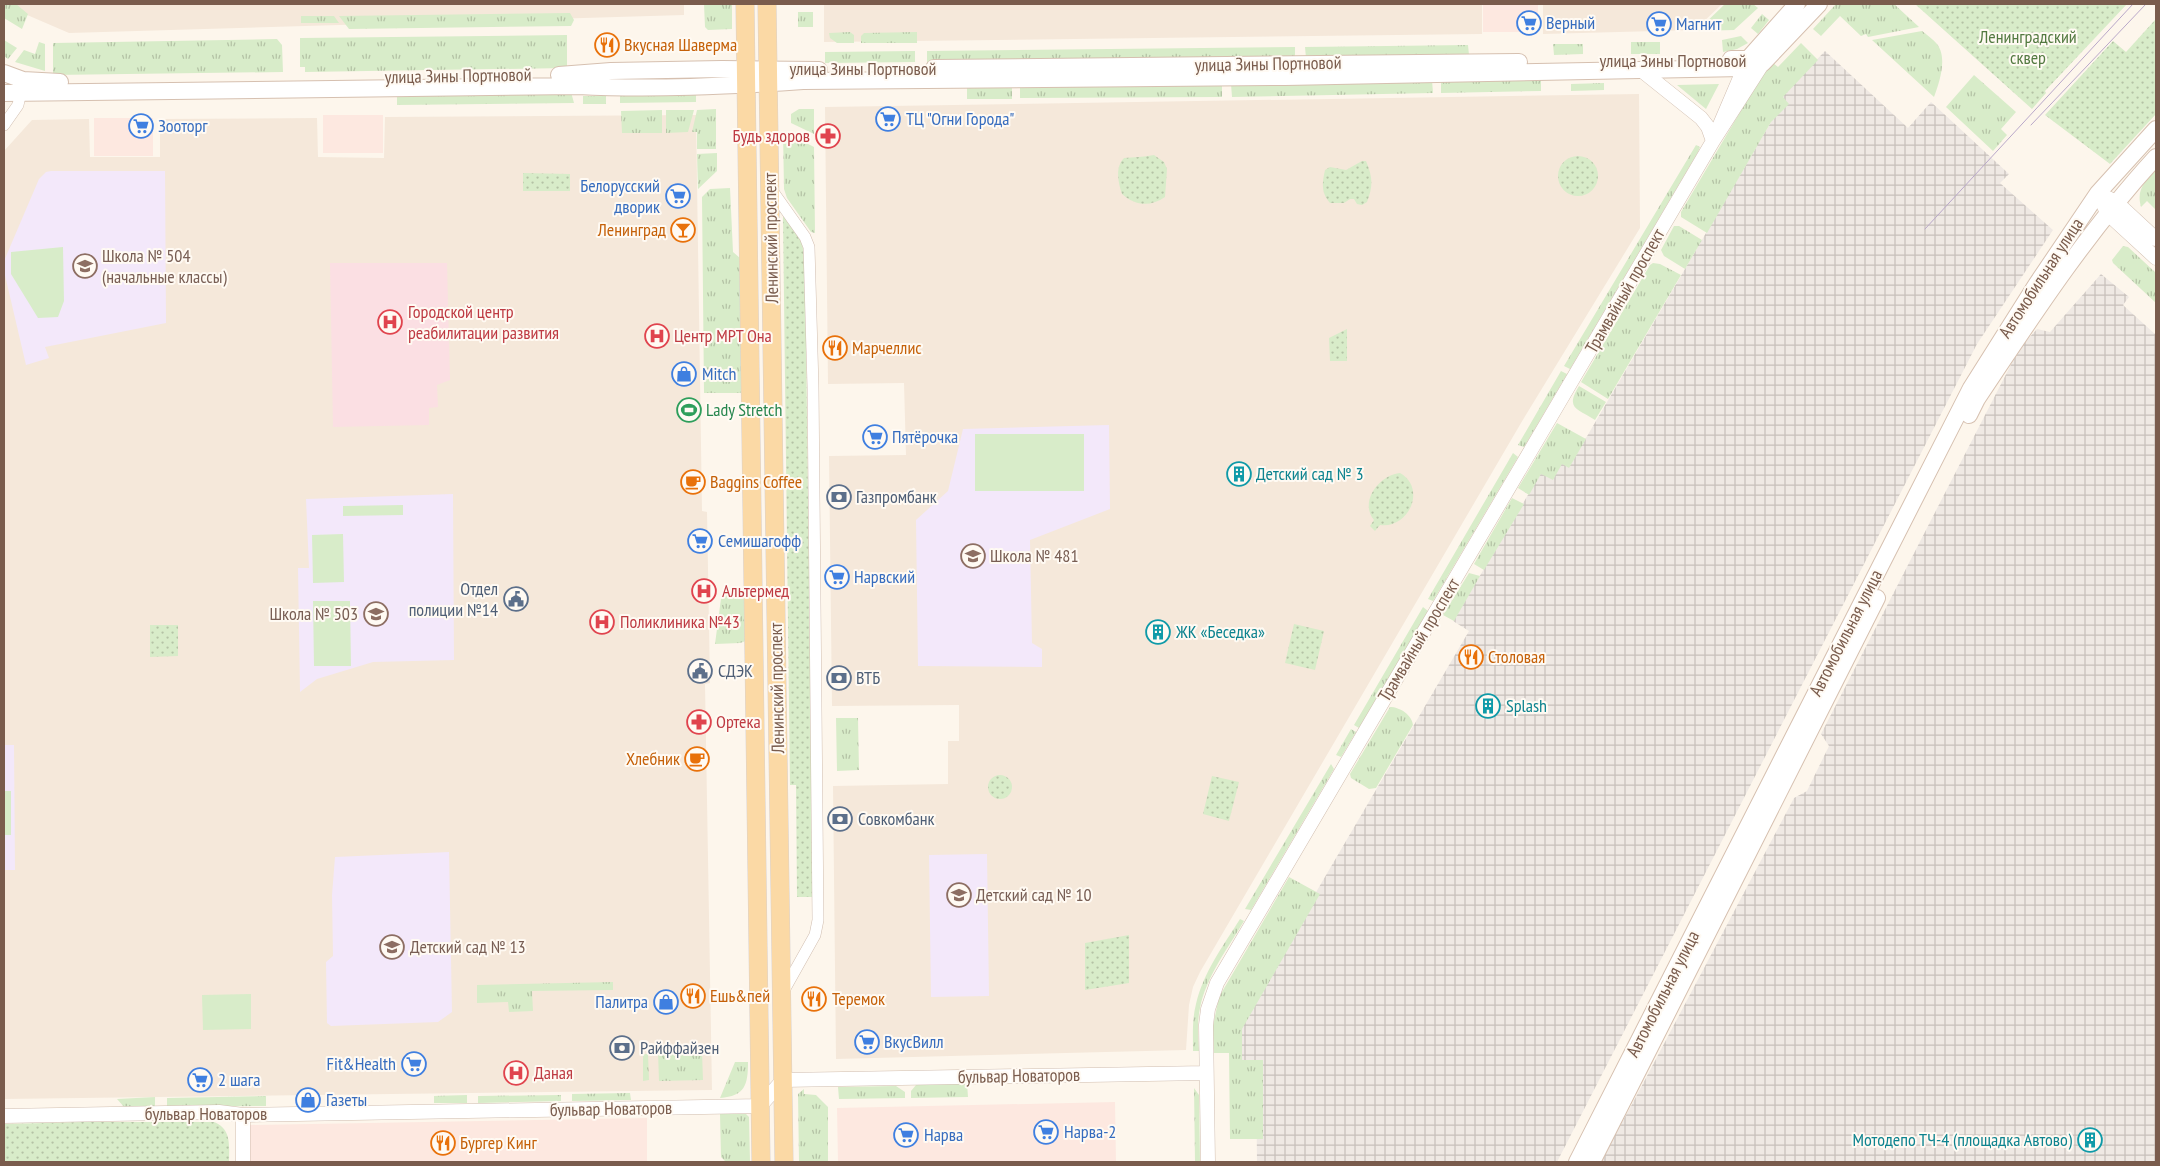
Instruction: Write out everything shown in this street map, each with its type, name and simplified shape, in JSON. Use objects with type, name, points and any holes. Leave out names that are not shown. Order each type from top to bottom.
[{"type":"main road","name":"Ленинский проспект","points":[[745,4],[761,1162]]},
{"type":"main road","name":"Ленинский проспект","points":[[767,4],[784,1162]]},
{"type":"main road","name":"Трамвайный проспект","points":[[1751,63],[1797,4]]},
{"type":"main road","name":"Трамвайный проспект","points":[[1751,63],[1819,4]]},
{"type":"main road","name":"улица Зины Портновой","points":[[768,76],[803,81],[1285,77],[1641,70],[1751,63]]},
{"type":"main road","name":"улица Зины Портновой","points":[[4,94],[22,87],[49,82],[578,74],[611,71],[768,76],[1751,63]]},
{"type":"main road","name":"улица Зины Портновой","points":[[4,73],[22,87]]},
{"type":"main road","name":"Автомобильная улица","points":[[1577,1162],[1971,388],[2036,285],[2098,193],[2156,129]]},
{"type":"main road","name":"Автомобильная улица","points":[[1592,1162],[1977,399],[2037,309],[2112,207],[2156,157]]},
{"type":"main road","points":[[760,1106],[783,1106]]},
{"type":"street","name":"Трамвайный проспект","points":[[1713,141],[1751,63]]},
{"type":"street","name":"Трамвайный проспект","points":[[1208,1162],[1206,1025],[1208,1009],[1217,983],[1713,141],[1751,63]]},
{"type":"street","points":[[1641,70],[1701,118],[1708,127],[1713,141]]},
{"type":"street","points":[[4,125],[18,105],[22,87]]},
{"type":"street","points":[[770,187],[805,236],[810,247],[813,367],[818,920],[815,935],[781,995]]},
{"type":"street","points":[[2098,193],[2156,258]]},
{"type":"street","points":[[2112,207],[2156,239]]},
{"type":"street","name":"бульвар Новаторов","points":[[782,1080],[1206,1073]]},
{"type":"street","points":[[760,1106],[782,1080]]},
{"type":"street","name":"бульвар Новаторов","points":[[4,1116],[219,1112],[243,1115],[760,1106]]},
{"type":"street","points":[[243,1115],[243,1162]]},
{"type":"shaded area","points":[[4,4],[684,4],[684,15],[69,33]]},
{"type":"shaded area","points":[[824,4],[1482,4],[1482,34],[824,42]]},
{"type":"shaded area","points":[[1483,4],[1538,4],[1538,32],[1483,32]]},
{"type":"shaded area","points":[[1543,4],[1722,4],[1695,30],[1543,34]]},
{"type":"shaded area","points":[[1825,51],[1908,128],[1931,102],[2009,174],[2000,183],[2053,230],[1977,344],[1557,1162],[1257,1162],[1256,1065],[1237,1065],[1237,1027],[1469,631],[1453,621],[1541,473],[1562,463],[1569,467],[1771,122],[1781,97]]},
{"type":"shaded area","points":[[1639,94],[1640,228],[1521,423],[1200,972],[1193,987],[1189,1005],[1186,1050],[836,1059],[833,786],[948,784],[948,741],[959,741],[959,705],[832,706],[829,456],[906,455],[904,383],[828,384],[825,107]]},
{"type":"shaded area","points":[[323,115],[383,115],[383,153],[323,153]]},
{"type":"shaded area","points":[[696,115],[702,511],[707,512],[710,683],[705,684],[712,1090],[4,1099],[4,151],[32,120],[89,119],[90,157],[160,157],[160,119],[317,118],[318,157],[384,158],[385,117]]},
{"type":"shaded area","points":[[94,118],[153,118],[153,156],[94,156]]},
{"type":"shaded area","name":"Школа № 504 (начальные классы)","points":[[51,171],[165,171],[166,323],[45,347],[49,358],[26,365],[4,271],[4,261],[39,179],[46,172]]},
{"type":"shaded area","name":"Городской центр реабилитации развития","points":[[330,263],[447,263],[450,380],[437,385],[438,407],[429,408],[429,425],[333,427]]},
{"type":"shaded area","points":[[2101,274],[2129,297],[2123,305],[2156,335],[2156,1162],[1599,1162],[1630,1108],[1794,798],[1807,791],[1829,746],[1821,734],[2019,349],[2037,329],[2050,332]]},
{"type":"shaded area","name":"Школа № 481","points":[[1109,425],[1110,509],[1030,540],[1032,643],[1042,649],[1042,667],[918,666],[916,520],[948,491],[963,429]]},
{"type":"shaded area","name":"Школа № 503","points":[[453,494],[454,660],[373,662],[317,679],[300,692],[298,568],[309,568],[306,499]]},
{"type":"shaded area","points":[[4,745],[14,745],[15,870],[4,870]]},
{"type":"shaded area","name":"Детский сад № 13","points":[[449,852],[452,1012],[438,1022],[331,1026],[327,1023],[326,962],[333,956],[332,895],[335,857]]},
{"type":"shaded area","name":"Детский сад № 10","points":[[987,854],[989,996],[931,997],[929,855]]},
{"type":"shaded area","points":[[1115,1102],[1116,1162],[838,1162],[837,1108]]},
{"type":"shaded area","points":[[647,1118],[647,1162],[249,1162],[248,1125]]},
{"type":"green space","points":[[4,4],[16,4],[28,14],[22,29],[4,18]]},
{"type":"green space","points":[[704,4],[732,4],[732,29],[708,30],[705,27]]},
{"type":"green space","points":[[1725,4],[1753,4],[1758,8],[1734,30],[1697,31]]},
{"type":"green space","points":[[1836,4],[1894,4],[1919,27],[1868,37],[1866,34],[1861,36],[1840,16],[1821,36],[1813,29]]},
{"type":"green space","name":"Ленинградский сквер","points":[[1915,4],[2127,4],[2045,91],[2046,93],[2032,109]]},
{"type":"green space","points":[[798,12],[813,12],[813,27],[798,27]]},
{"type":"green space","points":[[570,13],[574,20],[571,26],[349,29],[339,16]]},
{"type":"green space","points":[[1762,14],[1769,20],[1758,34],[1751,28]]},
{"type":"green space","points":[[301,16],[334,16],[339,23],[301,23]]},
{"type":"green space","name":"Ленинградский сквер","points":[[2155,20],[2156,114],[2110,164],[2045,115],[2113,41],[2126,52]]},
{"type":"green space","points":[[1922,31],[1937,44],[1942,56],[1942,70],[1934,97],[1872,40]]},
{"type":"green space","points":[[850,32],[854,35],[854,43],[837,43],[830,38],[829,33]]},
{"type":"green space","points":[[917,32],[917,43],[861,43],[861,36],[864,33]]},
{"type":"green space","points":[[567,35],[567,68],[305,72],[305,67],[300,67],[300,38]]},
{"type":"green space","points":[[1741,36],[1748,43],[1737,49],[1723,52],[1722,40]]},
{"type":"green space","points":[[277,39],[282,45],[283,72],[53,75],[53,43]]},
{"type":"green space","points":[[4,40],[17,48],[8,59],[4,56]]},
{"type":"green space","points":[[39,42],[45,44],[45,71],[15,62],[24,50],[35,54]]},
{"type":"green space","points":[[1631,42],[1660,42],[1660,54],[1631,54]]},
{"type":"green space","points":[[1801,43],[1818,60],[1783,97],[1789,104],[1771,122],[1707,233],[1681,217],[1681,212],[1762,75],[1773,63],[1778,67]]},
{"type":"green space","points":[[1553,44],[1583,44],[1583,54],[1554,55]]},
{"type":"green space","points":[[1468,45],[1469,55],[1306,58],[1305,47]]},
{"type":"green space","points":[[1295,47],[1295,58],[927,62],[927,51]]},
{"type":"green space","points":[[915,51],[915,62],[825,63],[825,52]]},
{"type":"green space","points":[[1974,75],[2016,112],[2001,129],[2007,135],[1993,151],[1946,107]]},
{"type":"green space","points":[[1541,78],[1541,91],[1441,93],[1441,80]]},
{"type":"green space","points":[[1432,80],[1433,93],[1232,97],[1231,84]]},
{"type":"green space","points":[[1222,83],[1222,97],[1020,98],[1020,85]]},
{"type":"green space","points":[[1604,83],[1604,90],[1571,91],[1571,84]]},
{"type":"green space","points":[[1719,84],[1706,109],[1677,85]]},
{"type":"green space","points":[[967,85],[1012,85],[1012,99],[967,99]]},
{"type":"green space","points":[[571,92],[574,103],[397,105],[397,94]]},
{"type":"green space","points":[[696,94],[696,102],[620,103],[620,95]]},
{"type":"green space","points":[[583,96],[606,96],[606,104],[583,104]]},
{"type":"green space","points":[[716,109],[716,149],[697,149],[697,132],[692,132],[697,110]]},
{"type":"green space","points":[[799,109],[814,109],[814,134],[791,123],[791,114]]},
{"type":"green space","points":[[662,110],[662,133],[622,133],[621,111]]},
{"type":"green space","points":[[666,110],[694,110],[688,132],[666,133]]},
{"type":"green space","points":[[783,131],[814,147],[815,233],[811,232],[787,198],[784,189]]},
{"type":"green space","points":[[1696,145],[1700,147],[1698,152],[1570,369],[1564,366]]},
{"type":"green space","points":[[717,153],[717,171],[698,189],[697,154]]},
{"type":"green space","points":[[1154,155],[1164,162],[1167,169],[1165,197],[1149,204],[1132,201],[1122,194],[1118,175],[1119,166],[1124,158]]},
{"type":"green space","points":[[1582,156],[1589,159],[1595,165],[1598,176],[1597,184],[1589,193],[1582,196],[1574,196],[1567,193],[1559,184],[1558,172],[1561,165],[1570,157]]},
{"type":"green space","points":[[1362,161],[1366,161],[1371,177],[1371,187],[1367,202],[1362,205],[1357,204],[1354,199],[1350,199],[1344,203],[1330,203],[1323,188],[1325,170],[1330,167],[1346,170]]},
{"type":"green space","points":[[2156,169],[2156,210],[2147,201],[2141,207],[2140,195],[2142,186]]},
{"type":"green space","points":[[523,173],[570,174],[570,191],[523,191]]},
{"type":"green space","points":[[730,188],[733,252],[740,258],[742,393],[704,393],[702,197],[710,189]]},
{"type":"green space","points":[[785,216],[801,239],[805,258],[813,897],[797,897],[796,785],[790,785],[783,217]]},
{"type":"green space","points":[[1674,226],[1679,226],[1702,240],[1685,269],[1664,256],[1661,250]]},
{"type":"green space","points":[[2123,246],[2128,247],[2156,273],[2156,303],[2113,263],[2112,260]]},
{"type":"green space","points":[[63,247],[64,301],[58,317],[38,318],[11,274],[11,252]]},
{"type":"green space","points":[[1653,263],[1660,264],[1681,275],[1608,399],[1581,382],[1650,265]]},
{"type":"green space","points":[[1347,329],[1347,361],[1330,361],[1329,338]]},
{"type":"green space","points":[[1561,371],[1567,374],[1524,447],[1518,445]]},
{"type":"green space","points":[[1579,386],[1606,402],[1595,420],[1578,410],[1573,404],[1573,399]]},
{"type":"green space","points":[[1557,423],[1586,439],[1569,468],[1562,464],[1553,480],[1541,474],[1529,495],[1518,488]]},
{"type":"green space","points":[[975,434],[1084,434],[1084,491],[975,491]]},
{"type":"green space","points":[[1513,453],[1518,457],[1433,601],[1428,599]]},
{"type":"green space","points":[[1400,473],[1408,480],[1412,488],[1411,506],[1399,521],[1390,525],[1380,525],[1375,531],[1370,526],[1374,520],[1370,513],[1370,498],[1379,484],[1385,479]]},
{"type":"green space","points":[[1512,498],[1524,504],[1484,570],[1474,564]]},
{"type":"green space","points":[[403,505],[403,515],[343,516],[343,506]]},
{"type":"green space","points":[[343,534],[344,582],[313,583],[312,535]]},
{"type":"green space","points":[[1469,573],[1480,576],[1454,621],[1443,615]]},
{"type":"green space","points":[[745,590],[746,641],[715,644],[722,591]]},
{"type":"green space","points":[[313,601],[350,601],[351,666],[314,666]]},
{"type":"green space","points":[[1423,607],[1428,611],[1359,728],[1354,725]]},
{"type":"green space","points":[[1294,624],[1324,631],[1315,670],[1285,663]]},
{"type":"green space","points":[[150,625],[178,625],[178,656],[150,657]]},
{"type":"green space","points":[[1390,707],[1398,708],[1405,712],[1413,725],[1376,788],[1369,789],[1351,778],[1350,774]]},
{"type":"green space","points":[[836,718],[858,718],[859,770],[837,771]]},
{"type":"green space","points":[[1351,729],[1356,732],[1341,757],[1336,755]]},
{"type":"green space","points":[[1331,764],[1334,769],[1251,910],[1245,909]]},
{"type":"green space","points":[[1000,775],[1005,776],[1011,782],[1011,792],[1005,798],[1000,799],[995,798],[989,792],[988,787],[989,782],[995,776]]},
{"type":"green space","points":[[1212,776],[1239,782],[1229,821],[1203,814]]},
{"type":"green space","points":[[4,791],[11,791],[11,835],[4,835]]},
{"type":"green space","points":[[1289,877],[1320,894],[1242,1029],[1242,1060],[1263,1060],[1263,1139],[1230,1139],[1229,1053],[1213,1053],[1213,1026],[1219,997]]},
{"type":"green space","points":[[1240,919],[1244,921],[1218,963],[1203,996],[1198,1019],[1199,1051],[1193,1051],[1194,1015],[1203,981]]},
{"type":"green space","points":[[1129,935],[1129,983],[1085,990],[1085,943]]},
{"type":"green space","points":[[613,982],[613,990],[532,991],[533,1011],[509,1012],[508,1002],[477,1003],[477,985]]},
{"type":"green space","points":[[251,994],[251,1029],[203,1030],[202,995]]},
{"type":"green space","points":[[658,1052],[702,1052],[703,1080],[659,1081]]},
{"type":"green space","points":[[643,1054],[648,1054],[649,1080],[643,1081]]},
{"type":"green space","points":[[735,1062],[748,1062],[746,1083],[740,1092],[735,1095],[720,1098]]},
{"type":"green space","points":[[967,1083],[968,1097],[911,1098],[911,1091],[916,1085]]},
{"type":"green space","points":[[896,1086],[905,1092],[905,1098],[839,1099],[838,1087]]},
{"type":"green space","points":[[1194,1088],[1199,1095],[1200,1162],[1195,1162]]},
{"type":"green space","points":[[804,1089],[804,1094],[816,1095],[828,1107],[828,1162],[799,1162],[798,1094]]},
{"type":"green space","points":[[630,1093],[631,1100],[572,1101],[572,1094]]},
{"type":"green space","points":[[467,1095],[467,1103],[434,1103],[434,1096]]},
{"type":"green space","points":[[561,1095],[561,1101],[478,1103],[478,1096]]},
{"type":"green space","points":[[266,1096],[266,1106],[167,1107],[167,1098]]},
{"type":"green space","points":[[155,1097],[155,1107],[125,1108],[117,1099]]},
{"type":"green space","points":[[720,1114],[746,1114],[749,1117],[750,1162],[726,1162],[721,1157]]},
{"type":"green space","points":[[214,1122],[220,1125],[227,1134],[229,1162],[4,1162],[4,1124]]},
{"type":"tram line","points":[[1925,229],[2133,4]]},
{"type":"tram line","points":[[2031,125],[2146,4]]},
{"type":"place","name":"Верный","points":[[1529,23]]},
{"type":"place","name":"Магнит","points":[[1659,24]]},
{"type":"place","name":"Вкусная Шаверма","points":[[607,45]]},
{"type":"place","name":"ТЦ \"Огни Города\"","points":[[888,119]]},
{"type":"place","name":"Зооторг","points":[[141,126]]},
{"type":"place","name":"Будь здоров","points":[[828,136]]},
{"type":"place","name":"Белорусский дворик","points":[[678,196]]},
{"type":"place","name":"Ленинград","points":[[683,230]]},
{"type":"place","name":"Школа № 504 (начальные классы)","points":[[85,266]]},
{"type":"place","name":"Городской центр реабилитации развития","points":[[390,322]]},
{"type":"place","name":"Центр МРТ Она","points":[[657,336]]},
{"type":"place","name":"Марчеллис","points":[[835,348]]},
{"type":"place","name":"Mitch","points":[[684,374]]},
{"type":"place","name":"Lady Stretch","points":[[689,410]]},
{"type":"place","name":"Пятёрочка","points":[[875,437]]},
{"type":"place","name":"Детский сад № 3","points":[[1239,474]]},
{"type":"place","name":"Baggins Coffee","points":[[693,482]]},
{"type":"place","name":"Газпромбанк","points":[[839,497]]},
{"type":"place","name":"Семишагофф","points":[[700,541]]},
{"type":"place","name":"Школа № 481","points":[[973,556]]},
{"type":"place","name":"Нарвский","points":[[837,577]]},
{"type":"place","name":"Альтермед","points":[[704,591]]},
{"type":"place","name":"Отдел полиции №14","points":[[516,599]]},
{"type":"place","name":"Школа № 503","points":[[376,614]]},
{"type":"place","name":"Поликлиника №43","points":[[602,622]]},
{"type":"place","name":"ЖК «Беседка»","points":[[1158,632]]},
{"type":"place","name":"Столовая","points":[[1471,657]]},
{"type":"place","name":"СДЭК","points":[[700,671]]},
{"type":"place","name":"ВТБ","points":[[839,678]]},
{"type":"place","name":"Splash","points":[[1488,706]]},
{"type":"place","name":"Ортека","points":[[699,722]]},
{"type":"place","name":"Хлебник","points":[[697,759]]},
{"type":"place","name":"Совкомбанк","points":[[840,819]]},
{"type":"place","name":"Детский сад № 10","points":[[959,895]]},
{"type":"place","name":"Детский сад № 13","points":[[392,947]]},
{"type":"place","name":"Ешь&пей","points":[[693,996]]},
{"type":"place","name":"Теремок","points":[[814,999]]},
{"type":"place","name":"Палитра","points":[[666,1002]]},
{"type":"place","name":"ВкусВилл","points":[[867,1042]]},
{"type":"place","name":"Райффайзен","points":[[622,1048]]},
{"type":"place","name":"Fit&Health","points":[[414,1064]]},
{"type":"place","name":"Даная","points":[[516,1073]]},
{"type":"place","name":"2 шага","points":[[200,1080]]},
{"type":"place","name":"Газеты","points":[[308,1100]]},
{"type":"place","name":"Нарва-2","points":[[1046,1132]]},
{"type":"place","name":"Нарва","points":[[906,1135]]},
{"type":"place","name":"Мотодепо ТЧ-4 (площадка Автово)","points":[[2090,1140]]},
{"type":"place","name":"Бургер Кинг","points":[[443,1143]]}]
